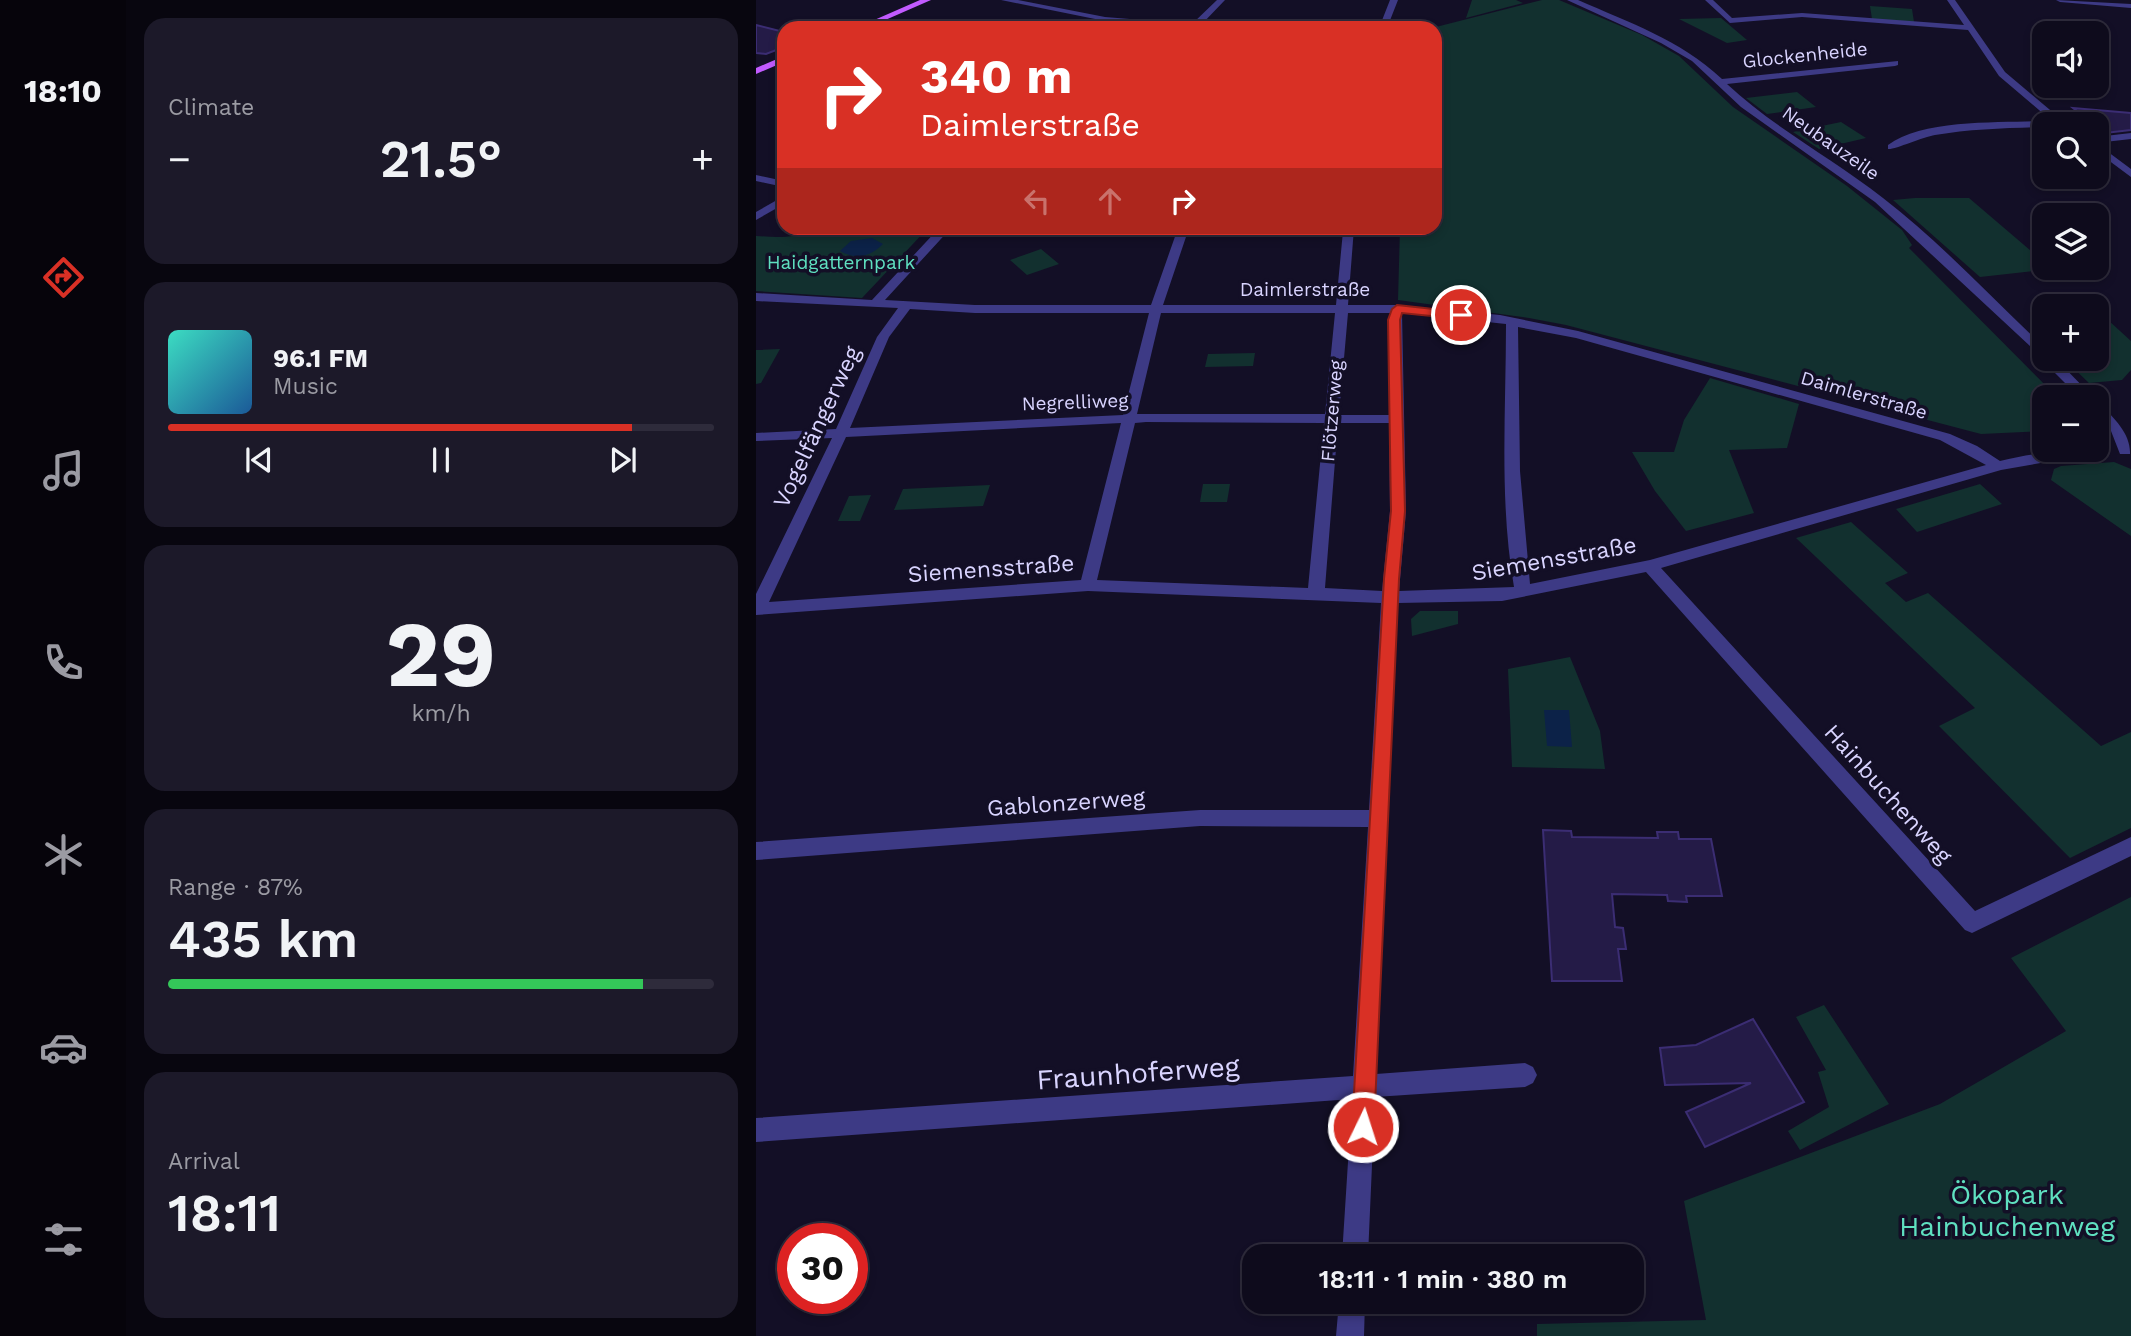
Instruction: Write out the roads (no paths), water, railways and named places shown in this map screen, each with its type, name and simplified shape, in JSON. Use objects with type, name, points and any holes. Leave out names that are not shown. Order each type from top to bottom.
[{"type":"main road","points":[[877,21],[927,0]]},
{"type":"main road","points":[[756,71],[777,62]]},
{"type":"street","points":[[1005,0],[1118,21]]},
{"type":"street","points":[[1200,21],[1221,0]]},
{"type":"street","points":[[1385,21],[1394,0]]},
{"type":"street","name":"Neubauzeile","points":[[1571,0],[1679,49],[1762,118],[1879,200],[2032,342]]},
{"type":"street","points":[[1709,0],[1730,21],[1802,15],[1970,28]]},
{"type":"street","points":[[1892,147],[1900,139],[1941,131],[2040,124],[2050,120],[2051,116],[2044,108],[2002,74],[1951,0]]},
{"type":"street","points":[[2060,0],[2131,6]]},
{"type":"street","name":"Glockenheide","points":[[1720,82],[1895,63]]},
{"type":"street","points":[[2109,138],[2131,135]]},
{"type":"street","points":[[2109,156],[2131,174]]},
{"type":"street","points":[[756,178],[777,182]]},
{"type":"street","points":[[756,217],[777,204]]},
{"type":"street","points":[[873,305],[938,235]]},
{"type":"street","points":[[1088,585],[1156,308],[1181,235]]},
{"type":"street","name":"Flötzerweg","points":[[1316,595],[1348,235]]},
{"type":"street","name":"Daimlerstraße","points":[[756,297],[975,309],[1342,307],[1397,309],[1512,321],[1577,335],[1945,437],[1972,449],[1998,466]]},
{"type":"street","name":"Vogelfängerweg","points":[[756,609],[883,337],[906,306]]},
{"type":"street","points":[[1356,1244],[1398,511],[1394,320],[1397,309]]},
{"type":"street","points":[[1512,321],[1513,471],[1518,563],[1523,592]]},
{"type":"street","points":[[2061,371],[2074,385]]},
{"type":"street","name":"Negrelliweg","points":[[756,437],[1129,419],[1395,419]]},
{"type":"street","points":[[2109,421],[2117,429],[2128,453]]},
{"type":"street","name":"Siemensstraße","points":[[2109,451],[2128,453]]},
{"type":"street","name":"Siemensstraße","points":[[756,609],[1088,585],[1392,597],[1479,597],[1523,592],[1650,566],[2032,458]]},
{"type":"street","name":"Hainbuchenweg","points":[[1650,566],[1972,923],[2131,846]]},
{"type":"street","name":"Gablonzerweg","points":[[756,851],[1200,818],[1380,819]]},
{"type":"street","name":"Fraunhoferweg","points":[[756,1130],[1525,1075]]},
{"type":"street","points":[[1350,1336],[1351,1314]]},
{"type":"water","points":[[872,238],[883,244],[873,252],[852,256],[840,251],[851,241]]},
{"type":"water","points":[[1544,710],[1569,710],[1572,747],[1547,746]]},
{"type":"park label","name":"Haidgatternpark","points":[[841,262]]},
{"type":"park label","name":"Ökopark Hainbuchenweg","points":[[2007,1210]]}]
